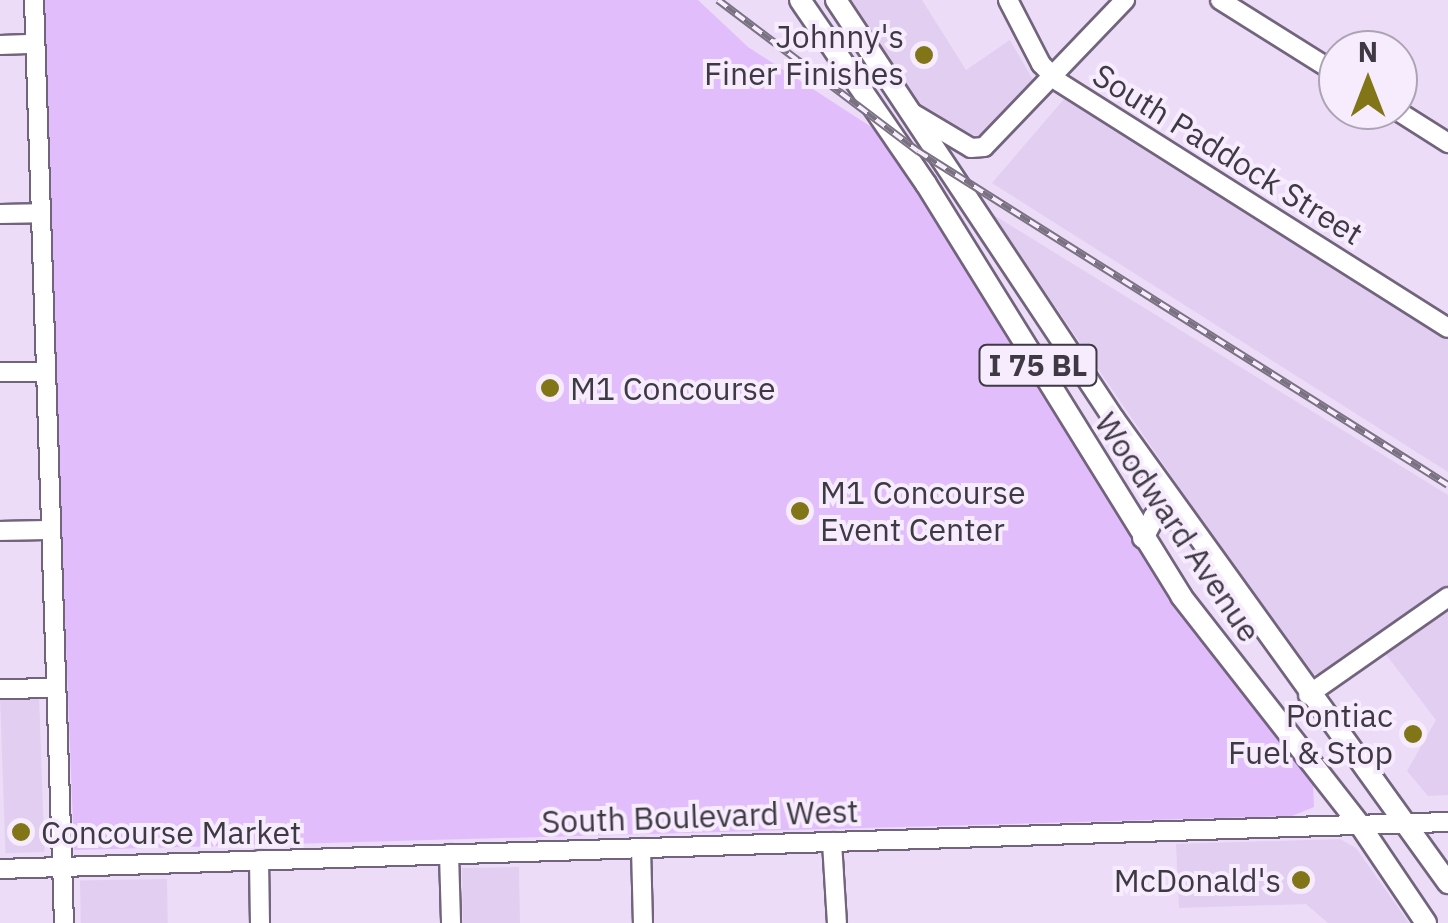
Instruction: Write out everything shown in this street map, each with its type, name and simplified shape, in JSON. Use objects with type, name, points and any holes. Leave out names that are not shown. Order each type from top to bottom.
[{"type":"main road","name":"Woodward Avenue","points":[[800,0],[935,198],[1143,538],[1360,825],[1426,923]]},
{"type":"main road","name":"Woodward Avenue","points":[[836,0],[1185,521],[1448,883]]},
{"type":"main road","points":[[1143,538],[1154,517],[1185,521]]},
{"type":"street","points":[[34,0],[64,923]]},
{"type":"street","name":"South Paddock Street","points":[[1008,0],[1052,77],[1448,328]]},
{"type":"street","points":[[914,114],[971,148],[984,148],[1125,0]]},
{"type":"street","points":[[1220,0],[1318,61]]},
{"type":"street","points":[[0,45],[35,44]]},
{"type":"street","points":[[1418,124],[1448,142]]},
{"type":"street","points":[[0,214],[39,213]]},
{"type":"street","points":[[0,372],[45,372]]},
{"type":"street","points":[[0,531],[50,530]]},
{"type":"street","points":[[1308,695],[1448,597]]},
{"type":"street","points":[[0,689],[56,688]]},
{"type":"street","name":"South Boulevard West","points":[[0,869],[1448,822]]},
{"type":"street","points":[[832,842],[837,923]]},
{"type":"street","points":[[641,848],[643,923]]},
{"type":"street","points":[[449,854],[452,923]]},
{"type":"street","points":[[258,860],[260,923]]},
{"type":"shaded area","name":"M1 Concourse","points":[[41,0],[698,0],[748,47],[879,132],[1313,784],[1314,807],[1292,816],[74,850]]},
{"type":"shaded area","points":[[843,0],[922,0],[966,70],[1010,40],[1033,80],[982,139],[916,105]]},
{"type":"shaded area","points":[[1064,99],[1448,339],[1448,472],[992,183]]},
{"type":"shaded area","points":[[992,214],[1448,495],[1448,795],[1428,796],[1407,771],[1436,720],[1375,640],[1322,674],[1307,674]]},
{"type":"shaded area","points":[[39,695],[44,852],[6,853],[0,696]]},
{"type":"shaded area","points":[[1340,839],[1356,848],[1409,923],[1328,923],[1306,904],[1179,908],[1176,844]]},
{"type":"shaded area","points":[[519,867],[520,923],[463,923],[462,868]]},
{"type":"shaded area","points":[[167,879],[168,923],[81,923],[80,881]]},
{"type":"railway","points":[[718,0],[918,151],[1448,485]]},
{"type":"place","name":"Johnny's Finer Finishes","points":[[924,55]]},
{"type":"place","name":"M1 Concourse","points":[[550,388]]},
{"type":"place","name":"M1 Concourse Event Center","points":[[800,511]]},
{"type":"place","name":"Pontiac Fuel & Stop","points":[[1413,734]]},
{"type":"place","name":"Concourse Market","points":[[21,832]]},
{"type":"place","name":"McDonald's","points":[[1301,880]]}]
